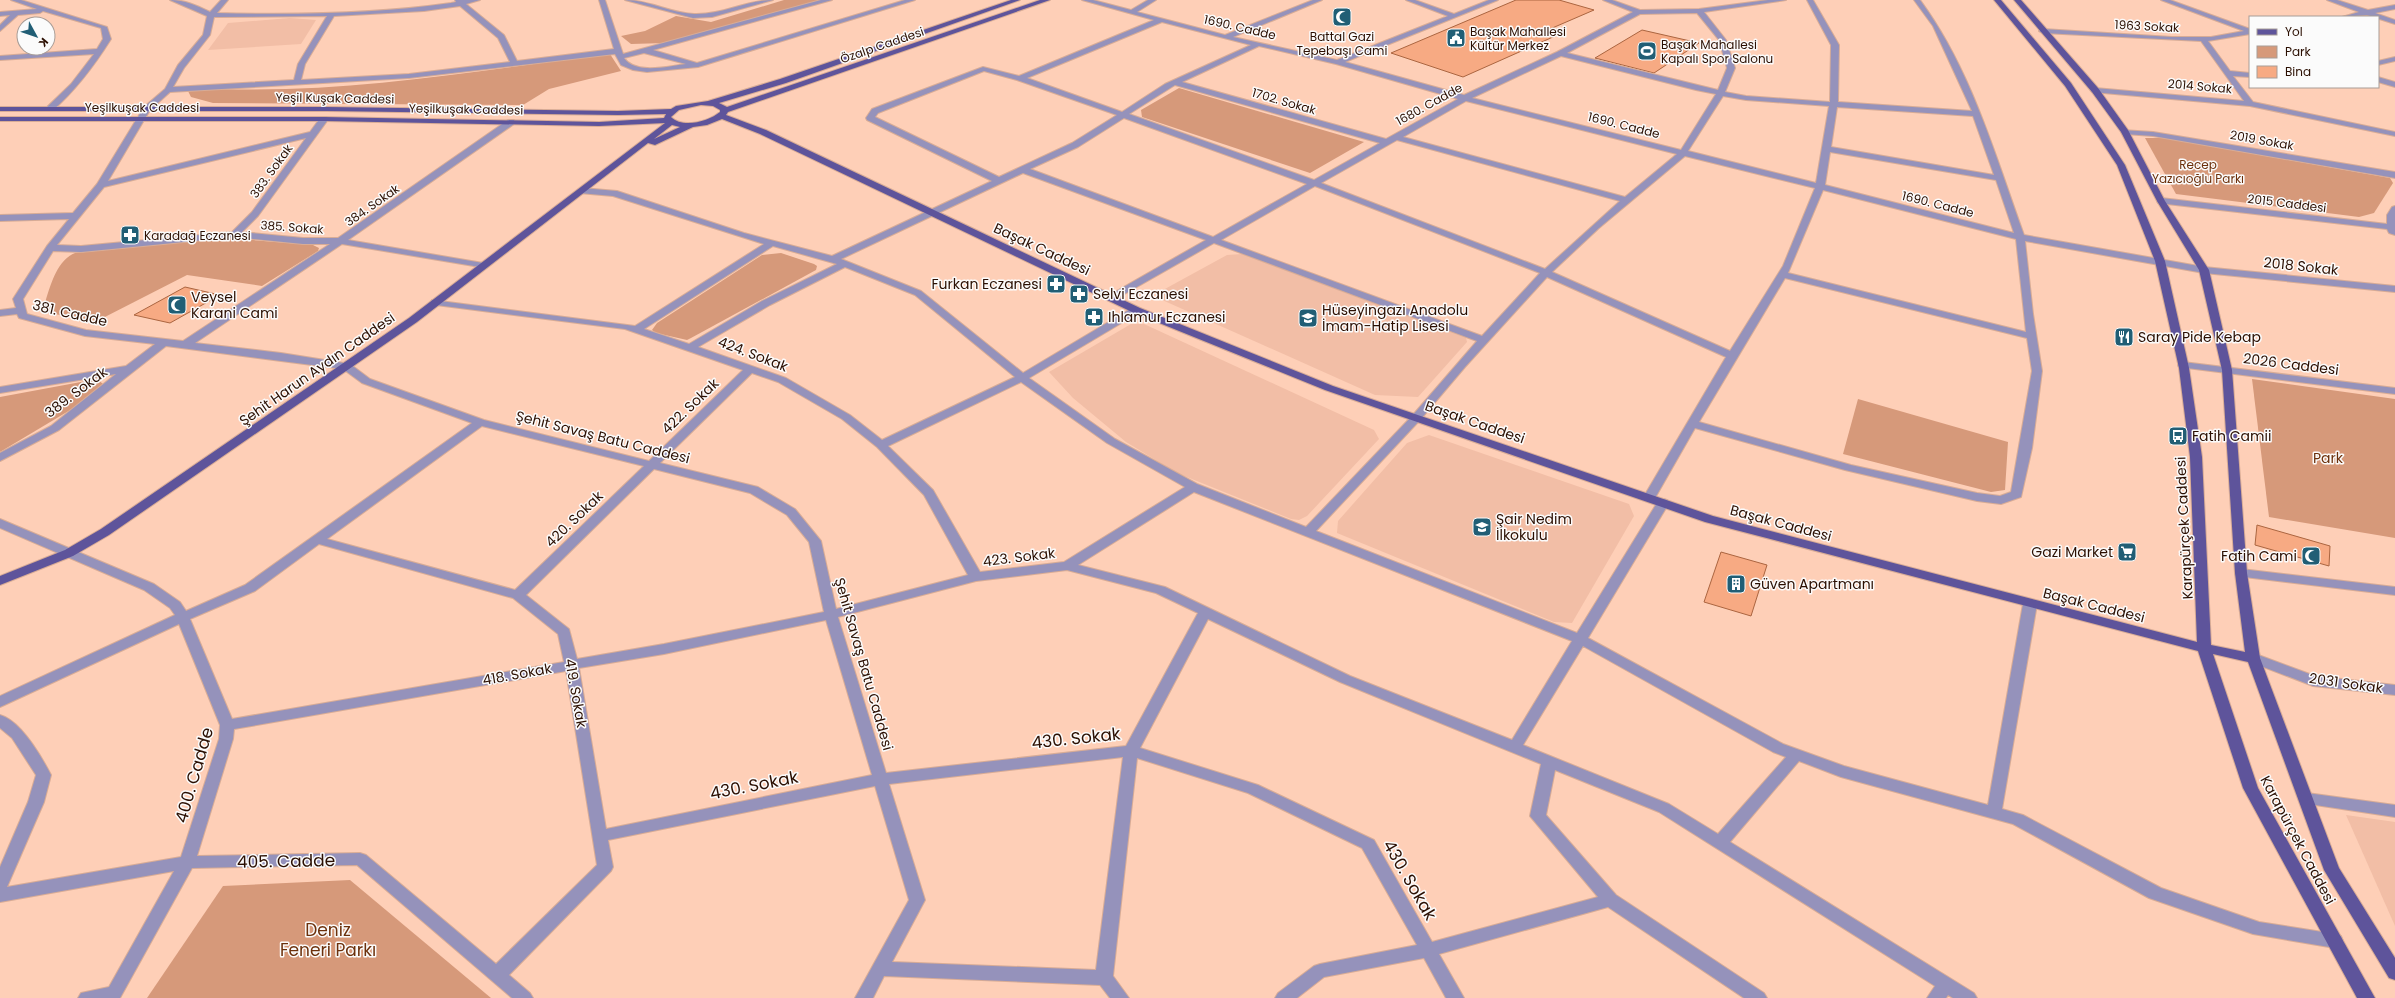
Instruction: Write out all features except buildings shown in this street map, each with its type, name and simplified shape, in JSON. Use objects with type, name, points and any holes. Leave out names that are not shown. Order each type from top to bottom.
[{"type":"main road","name":"Özalp Caddesi","points":[[671,111],[692,104],[710,103],[783,81],[1017,0]]},
{"type":"main road","name":"Özalp Caddesi","points":[[693,125],[710,122],[723,113],[1047,0]]},
{"type":"main road","name":"Karapürçek Caddesi","points":[[1998,0],[2068,85],[2121,165],[2160,261],[2183,365],[2196,457],[2204,648],[2251,788],[2366,998]]},
{"type":"main road","name":"Karapürçek Caddesi","points":[[2017,0],[2095,90],[2125,132],[2161,201],[2204,270],[2227,370],[2241,573],[2253,658],[2307,799],[2332,870],[2395,973]]},
{"type":"main road","name":"Başak Caddesi","points":[[710,103],[722,107],[723,113],[1136,310],[1329,388],[1716,521],[2030,604],[2204,648],[2253,658]]},
{"type":"main road","name":"Yeşil Kuşak Caddesi","points":[[0,109],[618,113],[671,111]]},
{"type":"main road","points":[[670,121],[667,117],[671,111]]},
{"type":"main road","name":"Yeşilkuşak Caddesi","points":[[0,119],[324,119],[599,124],[670,121],[693,125]]},
{"type":"main road","name":"Şehit Harun Aydın Caddesi","points":[[0,581],[69,553],[105,532],[346,366],[436,302],[582,191],[670,121]]},
{"type":"main road","name":"Şehit Harun Aydın Caddesi","points":[[632,152],[693,125]]},
{"type":"street","points":[[14,0],[104,27],[107,39],[100,51],[66,95],[49,109]]},
{"type":"street","points":[[173,0],[190,5],[211,15],[331,14],[454,6],[476,0]]},
{"type":"street","points":[[147,109],[168,90],[181,67],[206,35],[211,15],[225,0]]},
{"type":"street","points":[[455,0],[463,4],[501,37],[514,62]]},
{"type":"street","points":[[602,0],[619,54],[624,63],[633,68],[646,70],[698,65],[912,0]]},
{"type":"street","points":[[628,0],[693,16],[712,15],[770,0]]},
{"type":"street","points":[[168,90],[409,76],[514,62],[619,54],[643,50],[829,0]]},
{"type":"street","name":"1690. Cadde","points":[[1085,0],[1226,37],[1338,62],[1465,98],[2020,237],[2160,261]]},
{"type":"street","points":[[1132,12],[1154,0]]},
{"type":"street","points":[[1226,37],[1319,0]]},
{"type":"street","points":[[1409,0],[1454,16]]},
{"type":"street","points":[[1338,62],[1495,0]]},
{"type":"street","points":[[1606,0],[1639,12]]},
{"type":"street","points":[[1744,0],[1758,5]]},
{"type":"street","name":"1680. Cadde","points":[[1111,298],[1465,98],[1560,54],[1639,12],[1699,10],[1758,5],[1783,0]]},
{"type":"street","points":[[1649,498],[1732,356],[1783,275],[1820,187],[1834,104],[1836,45],[1810,0]]},
{"type":"street","points":[[1692,424],[1849,468],[1977,497],[2001,500],[2017,494],[2026,448],[2037,371],[2031,336],[2020,237],[1976,114],[1936,26],[1917,0]]},
{"type":"street","points":[[2164,0],[2249,32]]},
{"type":"street","points":[[2330,0],[2378,16]]},
{"type":"street","points":[[2351,16],[2395,7]]},
{"type":"street","points":[[1308,532],[1416,418],[1484,340],[1547,273],[1627,200],[1684,152],[1721,93],[1731,68],[1722,40],[1699,10]]},
{"type":"street","points":[[0,14],[47,11]]},
{"type":"street","points":[[0,29],[17,12]]},
{"type":"street","points":[[297,83],[298,70],[308,51],[327,26],[331,14]]},
{"type":"street","points":[[2379,16],[2395,22]]},
{"type":"street","points":[[1020,78],[1161,20]]},
{"type":"street","name":"1963 Sokak","points":[[2043,31],[2172,39],[2203,39],[2249,32]]},
{"type":"street","points":[[2203,39],[2250,104]]},
{"type":"street","points":[[833,259],[932,214],[1075,145],[1175,83],[1258,44]]},
{"type":"street","points":[[643,50],[698,65]]},
{"type":"street","points":[[0,58],[100,51]]},
{"type":"street","points":[[1560,54],[1746,98],[1976,114]]},
{"type":"street","points":[[2379,63],[2395,59]]},
{"type":"street","points":[[1000,181],[870,118],[875,111],[983,69],[1020,78],[1314,183],[1547,273],[1732,356]]},
{"type":"street","points":[[2228,73],[2249,75]]},
{"type":"street","points":[[2379,79],[2395,85]]},
{"type":"street","name":"1702. Sokak","points":[[1175,83],[1387,142]]},
{"type":"street","name":"2014 Sokak","points":[[2095,90],[2250,104],[2395,134]]},
{"type":"street","name":"381. Cadde","points":[[147,109],[143,119],[101,185],[50,248],[18,299],[23,316],[85,333],[346,366]]},
{"type":"street","name":"383. Sokak","points":[[235,234],[254,214],[324,119]]},
{"type":"street","name":"384. Sokak","points":[[185,345],[340,241],[511,122]]},
{"type":"street","name":"2019 Sokak","points":[[2125,132],[2153,134],[2395,175]]},
{"type":"street","points":[[101,185],[313,134]]},
{"type":"street","points":[[1395,137],[1627,200]]},
{"type":"street","points":[[1827,149],[1998,178]]},
{"type":"street","points":[[1024,170],[1215,239],[1484,340]]},
{"type":"street","points":[[582,191],[614,193],[771,243],[833,259],[918,293],[1022,378],[1111,441],[1193,487],[1580,639],[1778,748],[1841,771],[2018,819],[2155,893],[2259,929],[2335,941]]},
{"type":"street","name":"2015 Caddesi","points":[[2161,201],[2393,230],[2391,215],[2395,209]]},
{"type":"street","points":[[0,218],[77,216]]},
{"type":"street","name":"385. Sokak","points":[[50,248],[81,249],[235,234],[303,241],[340,241],[483,266]]},
{"type":"street","points":[[638,330],[771,243]]},
{"type":"street","name":"2018 Sokak","points":[[2160,261],[2204,270],[2395,289]]},
{"type":"street","points":[[690,348],[766,303],[844,264]]},
{"type":"street","points":[[1783,275],[2031,336]]},
{"type":"street","name":"424. Sokak","points":[[436,302],[627,326],[782,380],[840,413],[881,445],[929,493],[976,578]]},
{"type":"street","points":[[0,313],[21,310]]},
{"type":"street","points":[[881,445],[1022,378],[1136,310]]},
{"type":"street","name":"389. Sokak","points":[[0,458],[55,428],[164,342]]},
{"type":"street","name":"2026 Caddesi","points":[[2183,365],[2395,391]]},
{"type":"street","name":"Şehit Savaş Batu Caddesi","points":[[346,366],[366,381],[480,422],[754,490],[791,512],[815,541],[830,615],[917,900],[864,998]]},
{"type":"street","points":[[0,390],[131,368]]},
{"type":"street","name":"422. Sokak","points":[[650,465],[751,368]]},
{"type":"street","points":[[0,702],[183,617],[250,588],[480,422]]},
{"type":"street","name":"420. Sokak","points":[[518,595],[650,465]]},
{"type":"street","name":"423. Sokak","points":[[830,615],[976,578],[1066,566],[1193,487]]},
{"type":"street","points":[[1514,747],[1663,503]]},
{"type":"street","name":"400. Cadde","points":[[0,523],[163,595],[175,605],[183,617],[227,725],[226,739],[187,862],[114,993],[87,998]]},
{"type":"street","name":"419. Sokak","points":[[317,540],[518,595],[564,632],[572,665],[605,867],[497,975]]},
{"type":"street","points":[[1066,566],[1160,590],[1345,678],[1664,808],[1720,843],[1941,991],[1968,998]]},
{"type":"street","points":[[2241,573],[2395,591]]},
{"type":"street","points":[[1994,812],[2030,604]]},
{"type":"street","points":[[1120,998],[1104,978],[1131,751],[1205,612]]},
{"type":"street","name":"418. Sokak","points":[[227,725],[664,649],[830,615]]},
{"type":"street","name":"2031 Sokak","points":[[2253,658],[2313,681],[2395,690]]},
{"type":"street","points":[[0,720],[17,734],[44,775],[36,802],[0,886]]},
{"type":"street","name":"430. Sokak","points":[[600,836],[880,779],[1131,751],[1253,789],[1368,844],[1455,998]]},
{"type":"street","points":[[1720,843],[1796,755]]},
{"type":"street","points":[[1549,761],[1538,816],[1610,900],[1758,998]]},
{"type":"street","points":[[2307,799],[2395,811]]},
{"type":"street","name":"405. Cadde","points":[[0,895],[187,862],[360,859],[524,998]]},
{"type":"street","points":[[1284,998],[1320,972],[1429,950],[1610,900]]},
{"type":"street","points":[[880,968],[1104,978]]},
{"type":"shaded area","points":[[290,18],[316,20],[301,44],[208,50],[228,23]]},
{"type":"shaded area","name":"Hüseyingazi Anadolu İmam-Hatip Lisesi","points":[[1242,254],[1466,338],[1467,342],[1418,397],[1375,395],[1160,299],[1163,290],[1227,255]]},
{"type":"shaded area","points":[[1131,324],[1144,324],[1374,430],[1379,439],[1307,516],[1299,520],[1291,519],[1177,473],[1126,442],[1073,398],[1049,372]]},
{"type":"shaded area","name":"Şair Nedim İlkokulu","points":[[1429,435],[1629,504],[1634,516],[1572,623],[1554,622],[1337,533],[1338,521],[1407,443]]},
{"type":"shaded area","points":[[2346,815],[2395,822],[2395,926]]},
{"type":"green space","points":[[784,0],[822,0],[665,43],[631,44],[621,36],[645,31],[676,16],[711,22]]},
{"type":"green space","points":[[610,54],[621,71],[549,89],[523,105],[213,103],[191,97],[188,91],[196,88],[248,90],[352,85],[455,74]]},
{"type":"green space","points":[[1179,88],[1364,142],[1310,173],[1142,117],[1141,110]]},
{"type":"green space","name":"Recep Yazıcıoğlu Parkı","points":[[2145,138],[2164,138],[2390,178],[2393,183],[2374,213],[2359,217],[2176,194]]},
{"type":"green space","points":[[228,238],[313,245],[319,248],[318,251],[262,286],[187,275],[97,321],[48,313],[44,306],[51,283],[58,268],[68,257],[75,253]]},
{"type":"green space","points":[[781,253],[814,264],[817,266],[816,270],[687,340],[656,333],[652,330],[657,323],[762,255]]},
{"type":"green space","points":[[97,379],[103,384],[82,403],[0,452],[0,397]]},
{"type":"green space","name":"Park","points":[[2252,379],[2395,399],[2395,538],[2269,517]]},
{"type":"green space","points":[[1858,399],[2008,442],[2005,490],[1991,492],[1843,454]]},
{"type":"green space","name":"Deniz Feneri Parkı","points":[[350,880],[491,998],[147,998],[223,886]]},
{"type":"place","name":"Battal Gazi Tepebaşı Cami","points":[[1342,17]]},
{"type":"place","name":"Başak Mahallesi Kültür Merkez","points":[[1456,38]]},
{"type":"place","name":"Başak Mahallesi Kapalı Spor Salonu","points":[[1647,51]]},
{"type":"place","name":"Karadağ Eczanesi","points":[[130,235]]},
{"type":"place","name":"Furkan Eczanesi","points":[[1056,284]]},
{"type":"place","name":"Selvi Eczanesi","points":[[1079,294]]},
{"type":"place","name":"Veysel Karani Cami","points":[[177,305]]},
{"type":"place","name":"Ihlamur Eczanesi","points":[[1094,317]]},
{"type":"place","name":"Hüseyingazi Anadolu İmam-Hatip Lisesi","points":[[1308,318]]},
{"type":"place","name":"Saray Pide Kebap","points":[[2124,337]]},
{"type":"place","name":"Fatih Camii","points":[[2178,436]]},
{"type":"place","name":"Şair Nedim İlkokulu","points":[[1482,527]]},
{"type":"place","name":"Gazi Market","points":[[2127,552]]},
{"type":"place","name":"Fatih Cami","points":[[2311,556]]},
{"type":"place","name":"Güven Apartmanı","points":[[1736,584]]}]
